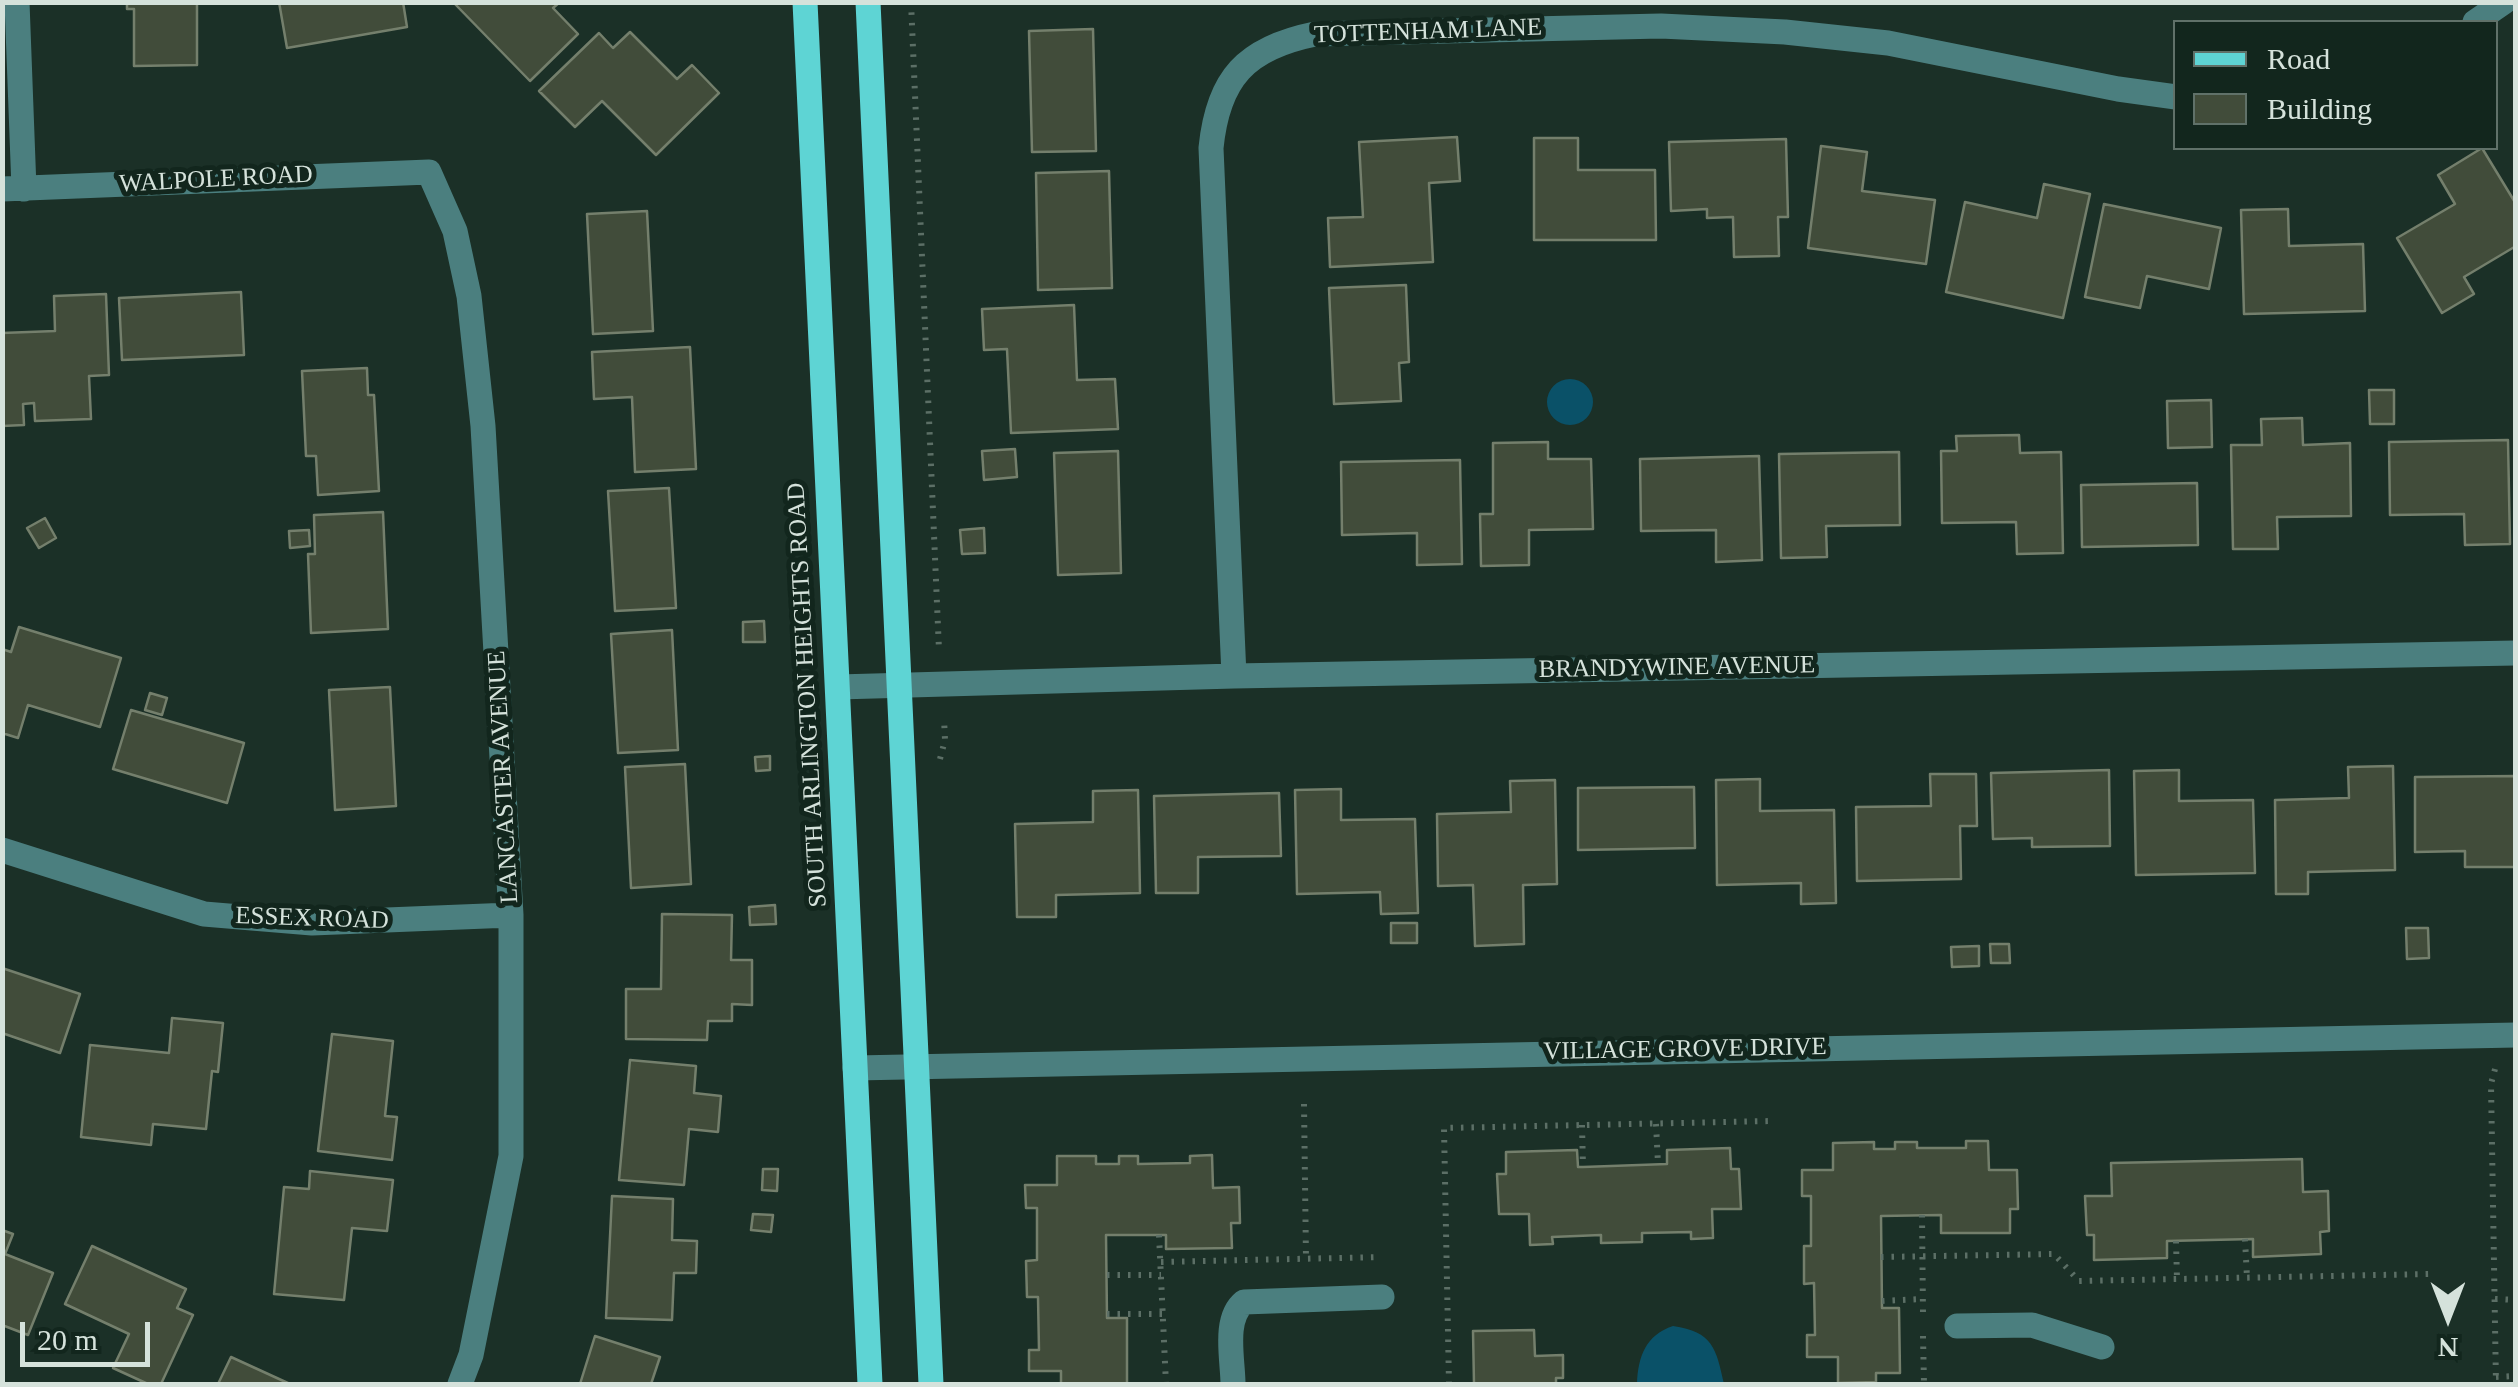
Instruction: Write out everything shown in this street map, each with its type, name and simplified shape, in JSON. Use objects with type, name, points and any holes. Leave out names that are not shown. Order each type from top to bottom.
[{"type":"main road","name":"SOUTH ARLINGTON HEIGHTS ROAD","points":[[805,2],[870,1384]]},
{"type":"main road","points":[[868,2],[931,1384]]},
{"type":"street","points":[[14,189],[16,2]]},
{"type":"street","points":[[2478,20],[2504,2]]},
{"type":"street","name":"TOTTENHAM LANE","points":[[1234,676],[1211,148],[1218,102],[1231,79],[1256,56],[1286,40],[1315,34],[1721,27],[1888,43],[2173,97]]},
{"type":"street","name":"WALPOLE ROAD","points":[[14,189],[429,172]]},
{"type":"street","name":"LANCASTER AVENUE","points":[[429,172],[454,231],[469,296],[483,426],[512,915],[511,1156],[471,1354],[460,1384]]},
{"type":"street","name":"BRANDYWINE AVENUE","points":[[838,687],[2516,653]]},
{"type":"street","name":"ESSEX ROAD","points":[[2,850],[204,914],[312,923],[512,915]]},
{"type":"street","name":"VILLAGE GROVE DRIVE","points":[[855,1068],[2516,1035]]},
{"type":"street","points":[[1234,1384],[1231,1322],[1234,1310],[1244,1302],[1382,1297]]},
{"type":"street","points":[[1956,1326],[2032,1325],[2102,1346]]},
{"type":"path","points":[[2502,1066],[2493,1071],[2490,1084],[2496,1381],[2516,1376]]},
{"type":"path","points":[[1304,1104],[1306,1259]]},
{"type":"path","points":[[1448,1384],[1444,1128],[1772,1122]]},
{"type":"path","points":[[1656,1124],[1658,1164]]},
{"type":"path","points":[[1582,1125],[1583,1167]]},
{"type":"path","points":[[1922,1215],[1923,1316]]},
{"type":"path","points":[[1159,1235],[1166,1384]]},
{"type":"path","points":[[2245,1239],[2247,1278]]},
{"type":"path","points":[[2176,1240],[2177,1279]]},
{"type":"path","points":[[1881,1256],[2054,1254],[2079,1281],[2430,1274]]},
{"type":"path","points":[[1161,1262],[1381,1256]]},
{"type":"path","points":[[1107,1276],[1162,1275]]},
{"type":"path","points":[[1882,1301],[1923,1300]]},
{"type":"path","points":[[2495,1300],[2516,1300]]},
{"type":"path","points":[[1107,1314],[1163,1314]]},
{"type":"path","points":[[1924,1334],[1924,1384]]},
{"type":"water","points":[[1570,379],[1587,385],[1593,402],[1587,419],[1570,425],[1553,419],[1547,402],[1553,385]]},
{"type":"water","points":[[1673,1326],[1705,1337],[1715,1351],[1724,1384],[1637,1384],[1645,1348],[1656,1335]]},
{"type":"building","points":[[127,2],[197,2],[197,65],[134,66],[134,9],[127,9]]},
{"type":"building","points":[[279,2],[403,2],[407,27],[287,48]]},
{"type":"building","points":[[453,2],[560,2],[553,8],[578,34],[530,81]]},
{"type":"building","points":[[1093,29],[1096,151],[1032,152],[1029,31]]},
{"type":"building","points":[[630,32],[677,79],[692,65],[719,93],[656,155],[602,101],[575,127],[539,91],[599,33],[613,48]]},
{"type":"building","points":[[1457,137],[1460,181],[1429,183],[1433,262],[1330,267],[1328,218],[1363,217],[1359,142]]},
{"type":"building","points":[[1534,138],[1578,138],[1578,170],[1655,170],[1656,240],[1534,240]]},
{"type":"building","points":[[1786,139],[1788,217],[1778,217],[1779,256],[1734,257],[1733,217],[1707,218],[1707,209],[1671,211],[1669,142]]},
{"type":"building","points":[[1821,146],[1867,152],[1862,191],[1935,200],[1926,264],[1808,248]]},
{"type":"building","points":[[2483,150],[2516,204],[2516,246],[2464,277],[2474,294],[2442,313],[2397,238],[2455,204],[2438,175]]},
{"type":"building","points":[[1109,171],[1112,288],[1038,290],[1036,173]]},
{"type":"building","points":[[2044,184],[2090,194],[2063,318],[1946,292],[1965,202],[2037,218]]},
{"type":"building","points":[[2104,204],[2221,228],[2209,289],[2147,276],[2140,308],[2085,297]]},
{"type":"building","points":[[2288,209],[2289,246],[2363,244],[2365,311],[2244,314],[2241,210]]},
{"type":"building","points":[[647,211],[653,331],[593,334],[587,214]]},
{"type":"building","points":[[1406,285],[1409,362],[1399,363],[1401,401],[1334,404],[1329,288]]},
{"type":"building","points":[[241,292],[244,355],[122,360],[119,298]]},
{"type":"building","points":[[106,294],[109,375],[89,376],[91,419],[35,421],[34,403],[23,404],[24,425],[2,426],[2,333],[55,331],[54,296]]},
{"type":"building","points":[[1074,305],[1077,380],[1115,379],[1118,429],[1011,433],[1007,349],[984,350],[982,309]]},
{"type":"building","points":[[690,347],[696,469],[635,472],[632,397],[594,399],[592,352]]},
{"type":"building","points":[[367,368],[368,395],[374,395],[379,491],[318,495],[316,456],[306,456],[302,371]]},
{"type":"building","points":[[2369,390],[2394,390],[2394,424],[2370,424]]},
{"type":"building","points":[[2211,400],[2212,447],[2168,448],[2167,401]]},
{"type":"building","points":[[2302,418],[2303,445],[2350,443],[2351,516],[2277,517],[2278,549],[2233,549],[2231,445],[2262,445],[2261,419]]},
{"type":"building","points":[[2019,435],[2020,453],[2061,452],[2063,553],[2017,554],[2016,522],[1942,523],[1941,451],[1957,451],[1956,436]]},
{"type":"building","points":[[2508,440],[2510,544],[2465,545],[2464,514],[2390,515],[2389,442]]},
{"type":"building","points":[[1548,442],[1548,459],[1591,459],[1593,529],[1529,530],[1529,565],[1481,566],[1480,514],[1493,514],[1493,443]]},
{"type":"building","points":[[1015,449],[1017,477],[984,480],[982,451]]},
{"type":"building","points":[[1118,451],[1121,573],[1058,575],[1054,453]]},
{"type":"building","points":[[1899,452],[1900,525],[1826,526],[1827,557],[1781,558],[1779,454]]},
{"type":"building","points":[[1759,456],[1762,560],[1716,562],[1716,530],[1641,531],[1640,459]]},
{"type":"building","points":[[1460,460],[1462,564],[1417,565],[1417,533],[1342,535],[1341,462]]},
{"type":"building","points":[[2197,483],[2198,545],[2082,547],[2081,485]]},
{"type":"building","points":[[669,488],[676,608],[615,611],[608,491]]},
{"type":"building","points":[[383,512],[388,629],[311,633],[308,554],[315,554],[314,515]]},
{"type":"building","points":[[45,518],[56,538],[39,548],[27,528]]},
{"type":"building","points":[[984,528],[985,553],[962,554],[960,530]]},
{"type":"building","points":[[309,530],[310,546],[290,548],[289,531]]},
{"type":"building","points":[[764,621],[765,642],[743,642],[743,622]]},
{"type":"building","points":[[19,627],[121,658],[100,727],[28,705],[18,738],[2,733],[2,649],[11,652]]},
{"type":"building","points":[[672,630],[678,750],[618,753],[611,634]]},
{"type":"building","points":[[390,687],[396,806],[335,810],[329,690]]},
{"type":"building","points":[[150,693],[167,698],[162,715],[145,710]]},
{"type":"building","points":[[131,710],[244,743],[227,803],[113,769]]},
{"type":"building","points":[[770,756],[770,770],[756,771],[755,757]]},
{"type":"building","points":[[685,764],[691,884],[631,888],[625,767]]},
{"type":"building","points":[[2393,766],[2395,870],[2308,872],[2308,894],[2276,894],[2275,800],[2349,798],[2348,767]]},
{"type":"building","points":[[2109,770],[2110,846],[2032,847],[2032,838],[1993,839],[1991,773]]},
{"type":"building","points":[[2179,770],[2179,801],[2253,800],[2255,873],[2136,875],[2134,771]]},
{"type":"building","points":[[1930,774],[1976,774],[1977,826],[1960,826],[1961,879],[1857,881],[1856,807],[1931,806]]},
{"type":"building","points":[[2516,776],[2516,867],[2465,867],[2465,851],[2415,852],[2415,777]]},
{"type":"building","points":[[1760,779],[1760,811],[1834,810],[1836,903],[1801,904],[1801,883],[1717,885],[1716,780]]},
{"type":"building","points":[[1555,780],[1557,884],[1523,885],[1524,944],[1475,946],[1473,885],[1438,886],[1437,814],[1511,812],[1510,781]]},
{"type":"building","points":[[1694,787],[1695,848],[1578,850],[1578,788]]},
{"type":"building","points":[[1341,789],[1341,820],[1415,819],[1418,913],[1381,914],[1380,892],[1297,894],[1295,790]]},
{"type":"building","points":[[1138,790],[1140,893],[1056,895],[1056,917],[1017,917],[1015,824],[1093,822],[1093,791]]},
{"type":"building","points":[[1279,793],[1281,856],[1198,857],[1198,893],[1156,893],[1154,796]]},
{"type":"building","points":[[775,905],[776,924],[750,925],[749,907]]},
{"type":"building","points":[[662,914],[732,915],[731,960],[752,960],[752,1005],[732,1004],[732,1021],[708,1021],[707,1040],[626,1039],[626,989],[661,989]]},
{"type":"building","points":[[1391,923],[1417,923],[1417,943],[1391,943]]},
{"type":"building","points":[[2406,928],[2428,928],[2429,958],[2407,959]]},
{"type":"building","points":[[1990,944],[2009,944],[2010,963],[1991,963]]},
{"type":"building","points":[[1979,946],[1979,966],[1952,967],[1951,947]]},
{"type":"building","points":[[2,968],[80,994],[60,1053],[2,1033]]},
{"type":"building","points":[[172,1018],[223,1023],[218,1072],[212,1071],[206,1129],[153,1124],[151,1145],[81,1137],[90,1045],[169,1053]]},
{"type":"building","points":[[332,1034],[393,1041],[385,1116],[397,1117],[392,1160],[318,1151]]},
{"type":"building","points":[[630,1060],[696,1066],[694,1093],[721,1096],[718,1132],[689,1129],[684,1185],[619,1180]]},
{"type":"building","points":[[1966,1141],[1988,1141],[1989,1170],[2017,1170],[2018,1209],[2010,1209],[2010,1233],[1941,1233],[1941,1215],[1881,1216],[1882,1308],[1899,1308],[1900,1373],[1876,1373],[1876,1382],[1838,1383],[1838,1357],[1807,1357],[1807,1335],[1815,1335],[1814,1283],[1804,1284],[1804,1246],[1811,1246],[1811,1196],[1802,1196],[1802,1170],[1833,1170],[1833,1143],[1874,1142],[1874,1149],[1895,1149],[1895,1142],[1917,1142],[1917,1148],[1966,1148]]},
{"type":"building","points":[[1730,1148],[1731,1169],[1739,1169],[1741,1209],[1712,1209],[1713,1238],[1691,1239],[1691,1232],[1642,1233],[1642,1242],[1601,1243],[1601,1235],[1552,1237],[1553,1244],[1530,1245],[1529,1214],[1499,1214],[1497,1174],[1506,1174],[1506,1152],[1577,1150],[1578,1167],[1583,1167],[1667,1164],[1667,1150]]},
{"type":"building","points":[[1212,1155],[1213,1188],[1239,1187],[1240,1223],[1231,1223],[1232,1248],[1166,1249],[1166,1235],[1106,1235],[1107,1318],[1127,1318],[1127,1384],[1061,1384],[1061,1371],[1029,1371],[1029,1350],[1039,1350],[1038,1297],[1027,1297],[1026,1261],[1037,1260],[1037,1208],[1026,1208],[1025,1185],[1057,1185],[1057,1156],[1096,1156],[1096,1164],[1119,1164],[1119,1156],[1138,1156],[1138,1164],[1190,1163],[1190,1156]]},
{"type":"building","points":[[2302,1159],[2303,1192],[2328,1191],[2329,1231],[2320,1232],[2321,1254],[2253,1257],[2253,1239],[2167,1241],[2167,1258],[2094,1260],[2094,1235],[2087,1235],[2085,1196],[2112,1196],[2111,1163]]},
{"type":"building","points":[[763,1169],[778,1169],[777,1191],[762,1190]]},
{"type":"building","points":[[310,1171],[393,1180],[387,1231],[352,1228],[344,1300],[274,1294],[284,1187],[309,1189]]},
{"type":"building","points":[[612,1196],[673,1199],[672,1240],[697,1241],[696,1273],[674,1273],[672,1320],[606,1318]]},
{"type":"building","points":[[753,1214],[773,1215],[771,1232],[751,1230]]},
{"type":"building","points":[[2,1230],[13,1234],[5,1254],[53,1273],[28,1335],[2,1325]]},
{"type":"building","points":[[92,1246],[186,1289],[177,1308],[193,1315],[161,1384],[148,1384],[113,1368],[129,1334],[65,1304]]},
{"type":"building","points":[[1534,1330],[1535,1356],[1563,1355],[1563,1378],[1556,1378],[1556,1384],[1474,1384],[1473,1331]]},
{"type":"building","points":[[595,1336],[660,1357],[651,1384],[580,1384]]},
{"type":"building","points":[[231,1357],[290,1384],[218,1384]]}]
